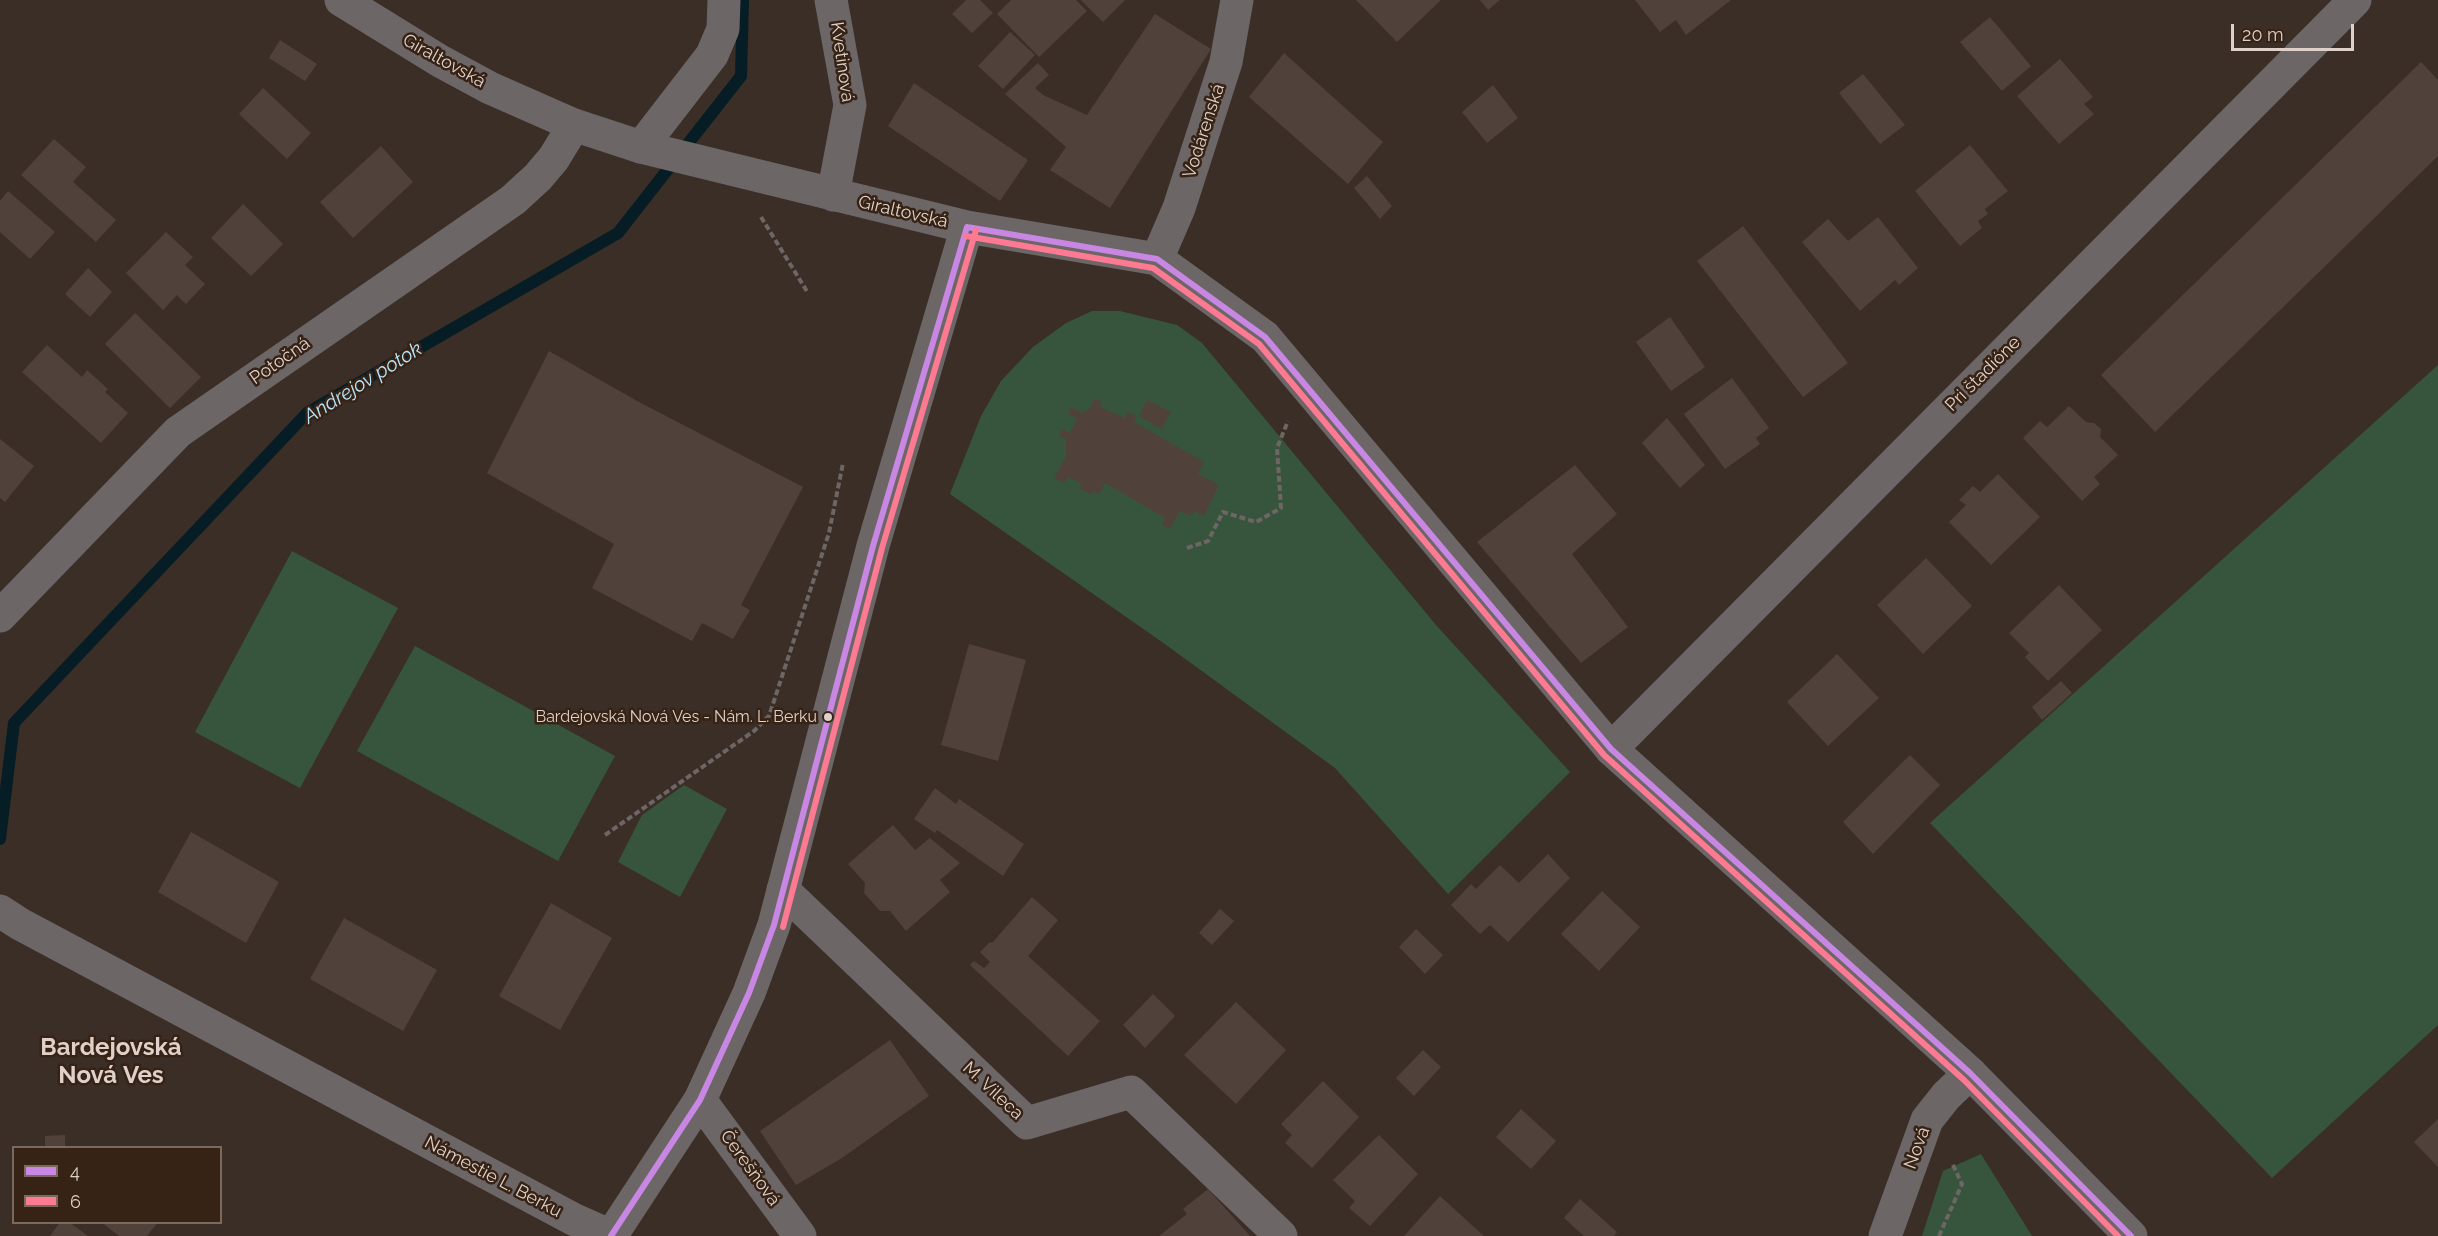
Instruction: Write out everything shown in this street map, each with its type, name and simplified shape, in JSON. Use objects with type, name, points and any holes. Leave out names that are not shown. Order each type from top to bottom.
[{"type":"street","name":"Giraltovská","points":[[341,0],[490,88],[574,125],[641,147],[967,227],[1157,259],[1265,338],[1611,749],[1970,1073],[2131,1236]]},
{"type":"street","points":[[641,147],[712,55],[723,29],[724,0]]},
{"type":"street","name":"Kvetinová","points":[[831,0],[850,105],[833,195]]},
{"type":"street","name":"Vodárenská","points":[[1157,259],[1179,208],[1226,62],[1237,0]]},
{"type":"street","name":"Pri štadióne","points":[[1611,749],[2355,0]]},
{"type":"street","name":"Potočná","points":[[0,616],[178,432],[513,200],[538,177],[554,158],[574,125]]},
{"type":"street","name":"Námestie L. Berku","points":[[10,918],[573,1219],[611,1236],[700,1100],[749,993],[774,925],[826,720],[891,480],[967,227]]},
{"type":"street","name":"M. Vileca","points":[[783,890],[1027,1123],[1131,1092],[1281,1236]]},
{"type":"street","name":"Nová","points":[[1885,1236],[1927,1120],[1946,1096],[1970,1073]]},
{"type":"street","name":"Čerešňová","points":[[700,1100],[801,1236]]},
{"type":"path","points":[[758,213],[808,293]]},
{"type":"path","points":[[1187,548],[1208,541],[1223,512],[1256,522],[1281,508],[1276,448],[1289,417]]},
{"type":"path","points":[[605,835],[754,731],[769,716],[829,532],[843,463]]},
{"type":"path","points":[[1939,1236],[1962,1184],[1949,1156]]},
{"type":"green space","points":[[1092,311],[1120,311],[1177,325],[1202,343],[1436,625],[1570,772],[1448,894],[1335,768],[1162,642],[950,494],[981,416],[1001,381],[1033,347],[1066,323]]},
{"type":"green space","points":[[2438,365],[2438,1025],[2272,1178],[1930,823]]},
{"type":"green space","points":[[292,551],[398,608],[300,788],[195,732]]},
{"type":"green space","points":[[415,646],[615,756],[558,861],[357,751]]},
{"type":"green space","points":[[684,785],[727,809],[680,897],[618,862],[642,815]]},
{"type":"green space","points":[[1981,1154],[2032,1236],[1922,1236],[1943,1171]]},
{"type":"building","points":[[966,0],[980,0],[993,13],[972,33],[952,14]]},
{"type":"building","points":[[1011,0],[1076,0],[1087,11],[1039,57],[997,14]]},
{"type":"building","points":[[1081,0],[1125,0],[1103,22]]},
{"type":"building","points":[[1356,0],[1441,0],[1397,42]]},
{"type":"building","points":[[1480,0],[1500,0],[1488,10]]},
{"type":"building","points":[[1635,0],[1731,0],[1686,35],[1676,20],[1660,32]]},
{"type":"building","points":[[1155,14],[1211,49],[1110,208],[1050,170],[1066,147],[1005,94],[1038,63],[1049,75],[1035,88],[1043,95],[1087,115]]},
{"type":"building","points":[[1990,17],[2031,66],[2002,91],[1960,42]]},
{"type":"building","points":[[1010,32],[1035,55],[1003,89],[978,66]]},
{"type":"building","points":[[280,40],[317,64],[305,81],[269,58]]},
{"type":"building","points":[[1284,53],[1383,142],[1348,184],[1249,97]]},
{"type":"building","points":[[2060,59],[2093,97],[2084,104],[2094,114],[2059,144],[2017,96]]},
{"type":"building","points":[[2421,62],[2438,80],[2438,156],[2155,432],[2101,375]]},
{"type":"building","points":[[1863,74],[1905,125],[1880,144],[1839,93]]},
{"type":"building","points":[[914,83],[1028,160],[1000,201],[888,126]]},
{"type":"building","points":[[1493,85],[1518,118],[1487,143],[1462,112]]},
{"type":"building","points":[[263,88],[311,133],[287,159],[239,114]]},
{"type":"building","points":[[54,139],[86,167],[73,182],[116,220],[96,242],[21,175]]},
{"type":"building","points":[[1970,145],[2008,191],[1985,209],[1988,214],[1978,221],[1982,228],[1960,246],[1915,191]]},
{"type":"building","points":[[381,146],[413,182],[353,238],[320,202]]},
{"type":"building","points":[[1367,176],[1392,206],[1380,219],[1354,188]]},
{"type":"building","points":[[8,191],[55,232],[30,259],[0,232],[0,201]]},
{"type":"building","points":[[243,204],[283,244],[251,276],[211,238]]},
{"type":"building","points":[[1878,217],[1918,268],[1899,285],[1895,280],[1860,311],[1802,242],[1828,219],[1848,241]]},
{"type":"building","points":[[1743,226],[1848,363],[1803,397],[1697,261]]},
{"type":"building","points":[[166,232],[193,257],[185,265],[205,284],[186,304],[177,295],[163,310],[126,273]]},
{"type":"building","points":[[88,268],[112,292],[90,317],[65,294]]},
{"type":"building","points":[[135,313],[201,377],[170,408],[105,344]]},
{"type":"building","points":[[1670,317],[1705,367],[1671,391],[1636,342]]},
{"type":"building","points":[[47,345],[82,377],[87,370],[108,389],[105,392],[128,413],[101,443],[22,372]]},
{"type":"building","points":[[549,351],[639,402],[803,487],[741,605],[750,610],[733,639],[702,623],[692,641],[592,588],[614,544],[487,473]]},
{"type":"building","points":[[1732,378],[1769,428],[1756,438],[1760,444],[1725,469],[1684,414]]},
{"type":"building","points":[[1095,399],[1101,401],[1100,407],[1125,418],[1128,412],[1137,417],[1134,422],[1204,462],[1198,474],[1219,485],[1204,516],[1194,511],[1191,516],[1180,511],[1170,529],[1162,525],[1165,518],[1105,483],[1099,494],[1093,491],[1092,495],[1079,488],[1082,484],[1068,477],[1064,483],[1054,478],[1066,456],[1066,439],[1059,436],[1062,429],[1070,433],[1077,419],[1068,414],[1071,407],[1082,413],[1091,407]]},
{"type":"building","points":[[1147,400],[1171,412],[1162,429],[1139,416]]},
{"type":"building","points":[[2069,406],[2086,422],[2094,423],[2101,429],[2100,437],[2118,455],[2094,477],[2100,484],[2082,501],[2023,438],[2040,421],[2047,427]]},
{"type":"building","points":[[1667,418],[1705,465],[1680,488],[1642,443]]},
{"type":"building","points":[[0,439],[34,466],[5,502],[0,498]]},
{"type":"building","points":[[1575,465],[1617,514],[1572,554],[1628,627],[1581,663],[1477,542]]},
{"type":"building","points":[[1998,474],[2040,517],[1991,565],[1949,522],[1966,505],[1959,500],[1973,486],[1980,492]]},
{"type":"building","points":[[1926,558],[1972,606],[1923,654],[1877,605]]},
{"type":"building","points":[[2059,585],[2102,630],[2048,681],[2025,657],[2029,653],[2009,633]]},
{"type":"building","points":[[969,644],[1026,660],[998,761],[941,745]]},
{"type":"building","points":[[1837,654],[1879,698],[1828,746],[1787,702]]},
{"type":"building","points":[[2061,681],[2072,693],[2042,720],[2032,707]]},
{"type":"building","points":[[1910,755],[1940,785],[1873,854],[1843,822]]},
{"type":"building","points":[[935,788],[956,804],[959,799],[1024,844],[1003,876],[937,830],[935,833],[914,819]]},
{"type":"building","points":[[893,825],[915,850],[930,838],[960,863],[940,880],[950,892],[906,931],[890,911],[880,911],[864,893],[865,883],[848,864]]},
{"type":"building","points":[[191,832],[279,882],[246,943],[158,892]]},
{"type":"building","points":[[1548,854],[1570,878],[1508,942],[1490,925],[1480,934],[1451,905],[1471,884],[1476,889],[1500,865],[1519,883]]},
{"type":"building","points":[[1602,891],[1640,927],[1599,971],[1561,934]]},
{"type":"building","points":[[1032,897],[1058,920],[1028,956],[1100,1021],[1068,1056],[970,965],[974,961],[984,968],[990,962],[980,952],[990,942],[992,943]]},
{"type":"building","points":[[551,903],[612,938],[560,1030],[499,996]]},
{"type":"building","points":[[1220,909],[1234,921],[1212,945],[1199,933]]},
{"type":"building","points":[[344,918],[437,970],[403,1031],[310,979]]},
{"type":"building","points":[[1416,929],[1443,955],[1425,974],[1399,947]]},
{"type":"building","points":[[1153,994],[1175,1016],[1145,1048],[1123,1025]]},
{"type":"building","points":[[1236,1002],[1286,1050],[1236,1104],[1184,1055]]},
{"type":"building","points":[[890,1040],[929,1096],[842,1158],[796,1185],[760,1131]]},
{"type":"building","points":[[1423,1050],[1441,1067],[1414,1096],[1396,1078]]},
{"type":"building","points":[[1323,1081],[1359,1117],[1312,1168],[1285,1143],[1292,1135],[1281,1124]]},
{"type":"building","points":[[1521,1109],[1556,1141],[1531,1169],[1496,1137]]},
{"type":"building","points":[[2438,1119],[2438,1167],[2414,1142]]},
{"type":"building","points":[[65,1135],[65,1146],[45,1146],[45,1136]]},
{"type":"building","points":[[1379,1135],[1418,1174],[1370,1226],[1349,1208],[1355,1201],[1333,1180]]},
{"type":"building","points":[[1208,1189],[1250,1236],[1159,1236],[1187,1214],[1183,1209]]},
{"type":"building","points":[[1440,1196],[1484,1236],[1404,1236]]},
{"type":"building","points":[[1580,1199],[1617,1232],[1614,1236],[1584,1236],[1564,1218]]},
{"type":"building","points":[[59,1224],[72,1224],[88,1236],[50,1236]]},
{"type":"building","points":[[104,1224],[156,1224],[147,1236],[119,1236]]},
{"type":"waterway","name":"Andrejov potok","points":[[0,839],[14,723],[307,413],[618,233],[741,76],[743,0]]},
{"type":"transit line","name":"4","points":[[967,227],[1157,259],[1265,337],[1611,749],[1970,1073],[2131,1236]]},
{"type":"transit line","name":"4","points":[[611,1236],[700,1100],[749,993],[774,925],[873,546],[967,227]]},
{"type":"transit line","name":"6","points":[[783,927],[882,548],[976,230]]},
{"type":"transit line","name":"6","points":[[966,236],[1153,268],[1259,344],[1604,755],[1964,1080],[2118,1236]]},
{"type":"place","name":"Bardejovská Nová Ves - Nám. L. Berku","points":[[828,717]]},
{"type":"district","name":"Bardejovská Nová Ves","points":[[111,1062]]}]
